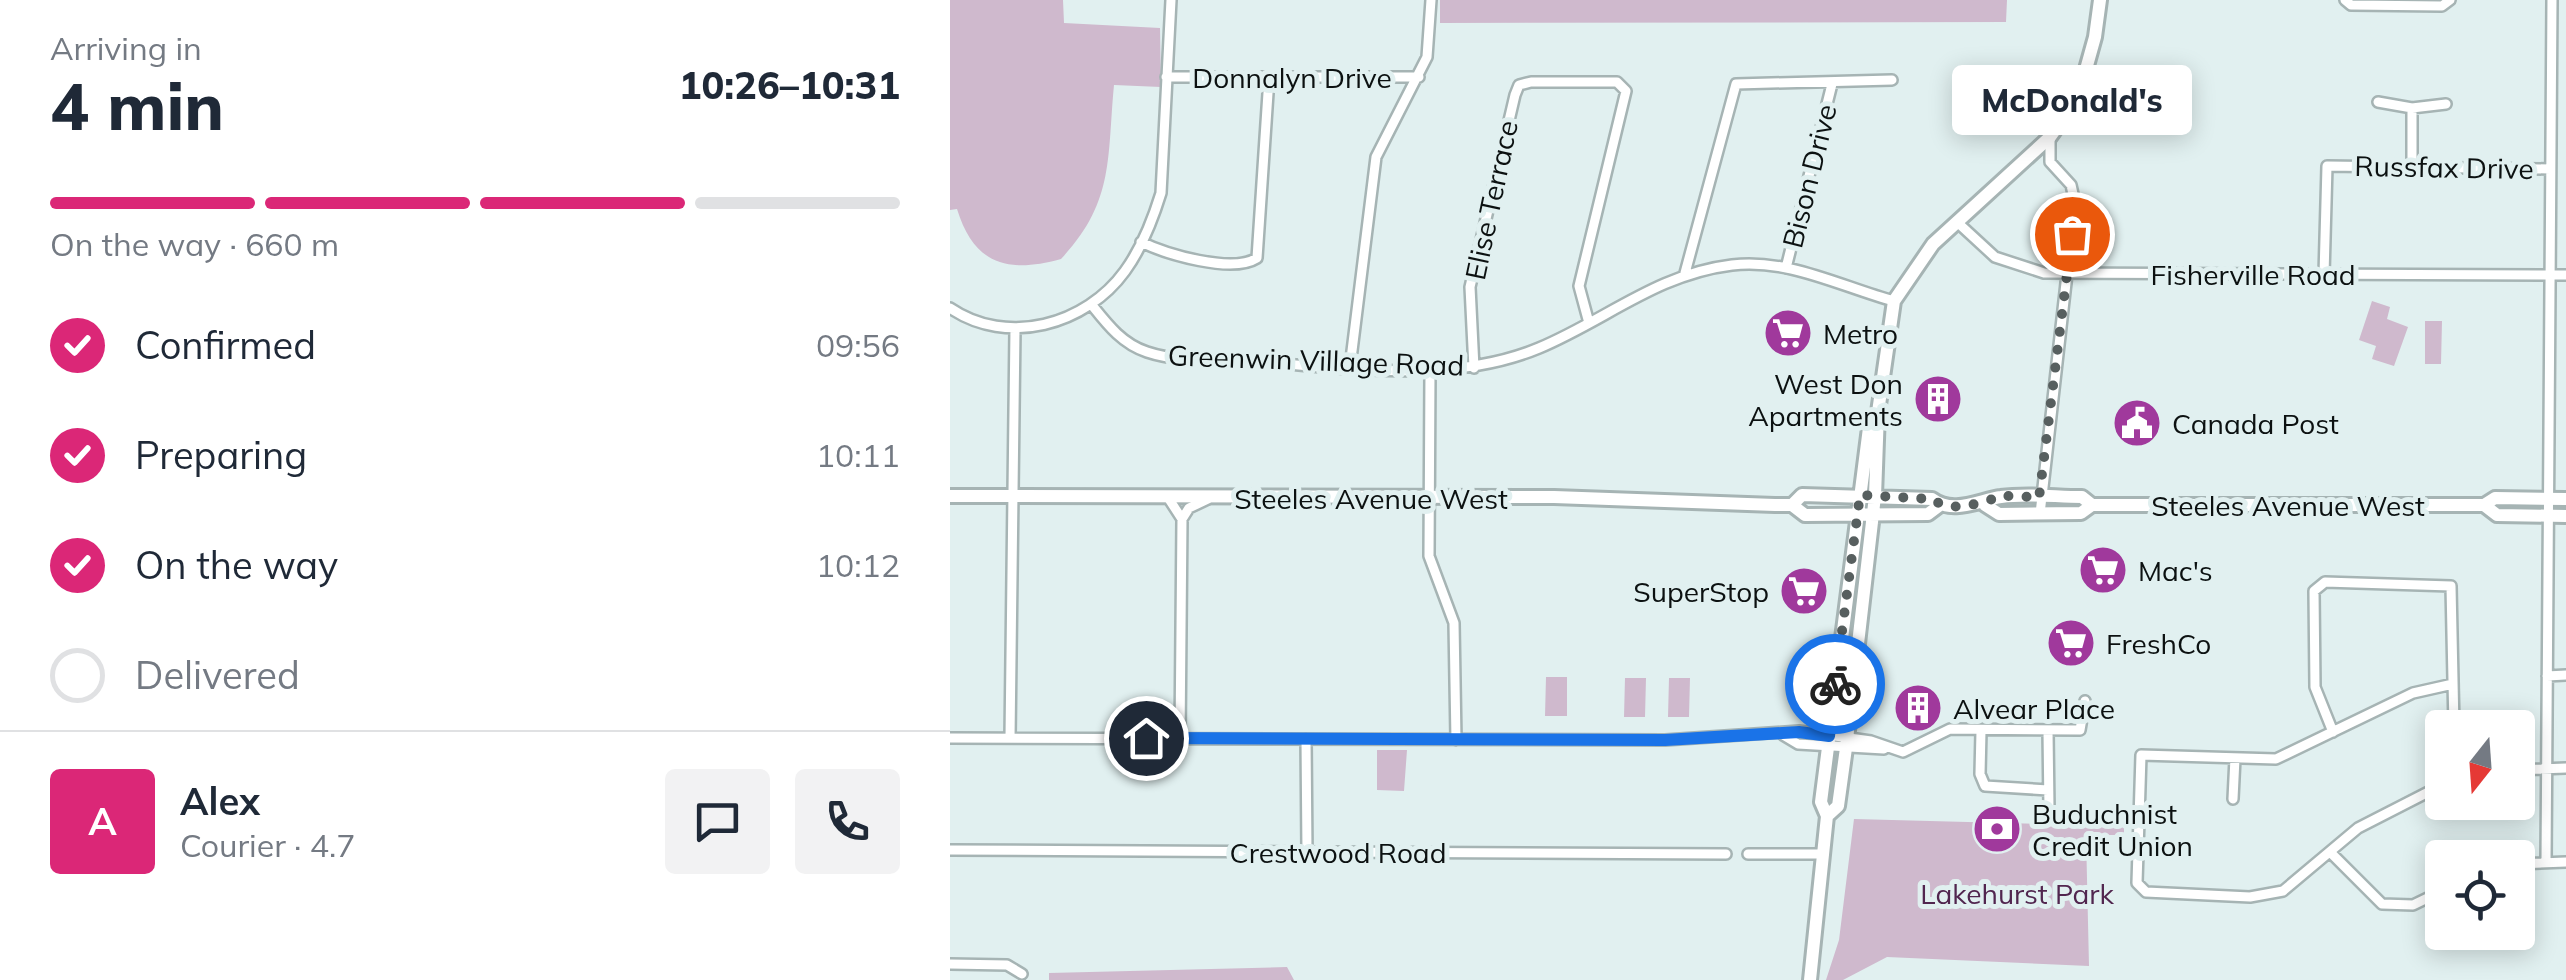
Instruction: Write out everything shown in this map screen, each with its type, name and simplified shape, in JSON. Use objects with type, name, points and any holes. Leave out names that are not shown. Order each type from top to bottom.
[{"type":"main road","points":[[1827,816],[1838,806],[1847,743],[1876,496],[1878,412],[1894,302],[1909,274],[1957,222],[2050,137],[2078,98],[2095,38],[2100,0]]},
{"type":"main road","points":[[1810,980],[1827,816],[1821,802],[1828,741],[1870,420],[1878,412]]},
{"type":"main road","name":"Steeles Avenue West","points":[[1792,504],[1802,495],[1860,495],[1932,499],[1940,505],[1985,505],[1997,497],[2082,497],[2092,505]]},
{"type":"main road","name":"Steeles Avenue West","points":[[950,496],[1429,497],[1792,504],[1805,515],[1928,514],[1940,505]]},
{"type":"main road","name":"Steeles Avenue West","points":[[1985,505],[1998,514],[2040,514],[2081,513],[2092,505],[2484,505],[2495,498],[2566,499]]},
{"type":"main road","name":"Steeles Avenue West","points":[[2484,505],[2497,515],[2566,516]]},
{"type":"street","points":[[950,308],[985,324],[1015,329],[1062,320],[1091,304],[1124,272],[1161,193],[1171,0]]},
{"type":"street","points":[[1350,368],[1376,157],[1427,57],[1431,0]]},
{"type":"street","points":[[2345,0],[2352,6],[2442,6],[2450,1]]},
{"type":"street","points":[[2546,862],[2552,0]]},
{"type":"street","name":"Donnalyn Drive","points":[[1166,77],[1418,77]]},
{"type":"street","points":[[1140,242],[1178,258],[1244,263],[1257,258],[1269,78]]},
{"type":"street","points":[[1685,273],[1731,90],[1744,81],[1832,84],[1892,80]]},
{"type":"street","name":"Elise Terrace","points":[[1474,368],[1473,270],[1519,85],[1617,82],[1626,91],[1579,286],[1589,323]]},
{"type":"street","name":"Bison Drive","points":[[1786,268],[1832,84]]},
{"type":"street","points":[[2378,102],[2412,108],[2446,104]]},
{"type":"street","points":[[2412,108],[2412,166]]},
{"type":"street","points":[[2040,514],[2075,203],[2070,185],[2050,162],[2050,137]]},
{"type":"street","name":"Russfax Drive","points":[[2324,274],[2326,167],[2550,168]]},
{"type":"street","name":"Fisherville Road","points":[[1957,222],[1995,257],[2016,267],[2067,272],[2566,275]]},
{"type":"street","name":"Greenwin Village Road","points":[[1091,304],[1125,342],[1157,354],[1430,371],[1474,368],[1538,349],[1642,291],[1685,273],[1736,264],[1786,268],[1894,302]]},
{"type":"street","points":[[1010,738],[1015,329]]},
{"type":"street","points":[[1430,371],[1429,556],[1454,623],[1456,740]]},
{"type":"street","points":[[1169,499],[1182,519]]},
{"type":"street","points":[[1180,738],[1182,519],[1189,508],[1208,499]]},
{"type":"street","points":[[2333,732],[2315,686],[2314,591],[2319,583],[2451,586],[2454,710]]},
{"type":"street","points":[[2546,676],[2566,675]]},
{"type":"street","points":[[2425,794],[2358,828],[2298,882],[2267,895],[2140,888],[2140,757],[2145,753],[2276,758],[2413,693],[2453,684]]},
{"type":"street","points":[[950,738],[1456,740],[1783,735],[1798,744],[1828,741],[1903,752],[1950,729],[2082,729],[2084,700]]},
{"type":"street","points":[[1981,731],[1980,774],[1985,786],[2048,790]]},
{"type":"street","points":[[2048,731],[2049,809]]},
{"type":"street","points":[[1306,739],[1306,852]]},
{"type":"street","points":[[2233,799],[2235,758]]},
{"type":"street","points":[[2535,769],[2566,768]]},
{"type":"street","name":"Crestwood Road","points":[[950,850],[1726,854]]},
{"type":"street","points":[[2330,853],[2382,904],[2413,905],[2425,899]]},
{"type":"street","points":[[1748,854],[1824,854]]},
{"type":"street","points":[[2535,863],[2566,862]]},
{"type":"street","points":[[950,964],[1008,965],[1022,974]]},
{"type":"green space","points":[[950,0],[1063,0],[1064,23],[1160,28],[1161,87],[1114,85],[1100,198],[1091,218],[1061,259],[1024,265],[995,260],[973,242],[957,209],[950,210]]},
{"type":"green space","points":[[1440,0],[2007,0],[2006,22],[1440,23]]},
{"type":"green space","points":[[2372,301],[2390,307],[2387,319],[2408,327],[2394,366],[2372,359],[2376,346],[2359,340]]},
{"type":"green space","points":[[2425,321],[2442,321],[2441,364],[2425,364]]},
{"type":"green space","points":[[1546,677],[1567,677],[1567,716],[1545,716]]},
{"type":"green space","points":[[1625,678],[1646,678],[1645,717],[1624,717]]},
{"type":"green space","points":[[1669,678],[1690,678],[1689,717],[1668,717]]},
{"type":"green space","points":[[1377,750],[1407,750],[1404,791],[1377,790]]},
{"type":"green space","name":"Lakehurst Park","points":[[2047,815],[2124,816],[2124,835],[2086,835],[2089,966],[1887,957],[1843,980],[1826,980],[1839,940],[1854,819],[2046,824]]},
{"type":"green space","points":[[1287,967],[1294,980],[1049,980],[1049,973]]},
{"type":"way so far","points":[[1835,684],[1860,495],[1932,499],[1940,505],[1985,505],[1997,497],[2039,498],[2072,234]]},
{"type":"place","name":"McDonald's","points":[[2072,234]]},
{"type":"place","name":"Metro","points":[[1788,333]]},
{"type":"place","name":"West Don Apartments","points":[[1938,399]]},
{"type":"place","name":"Canada Post","points":[[2137,423]]},
{"type":"place","name":"Mac's","points":[[2103,570]]},
{"type":"place","name":"SuperStop","points":[[1804,591]]},
{"type":"place","name":"FreshCo","points":[[2071,643]]},
{"type":"place","name":"Alvear Place","points":[[1918,708]]},
{"type":"place","name":"Buduchnist Credit Union","points":[[1997,829]]},
{"type":"route","points":[[1146,738],[1665,740],[1799,732],[1829,736],[1835,684]]}]
